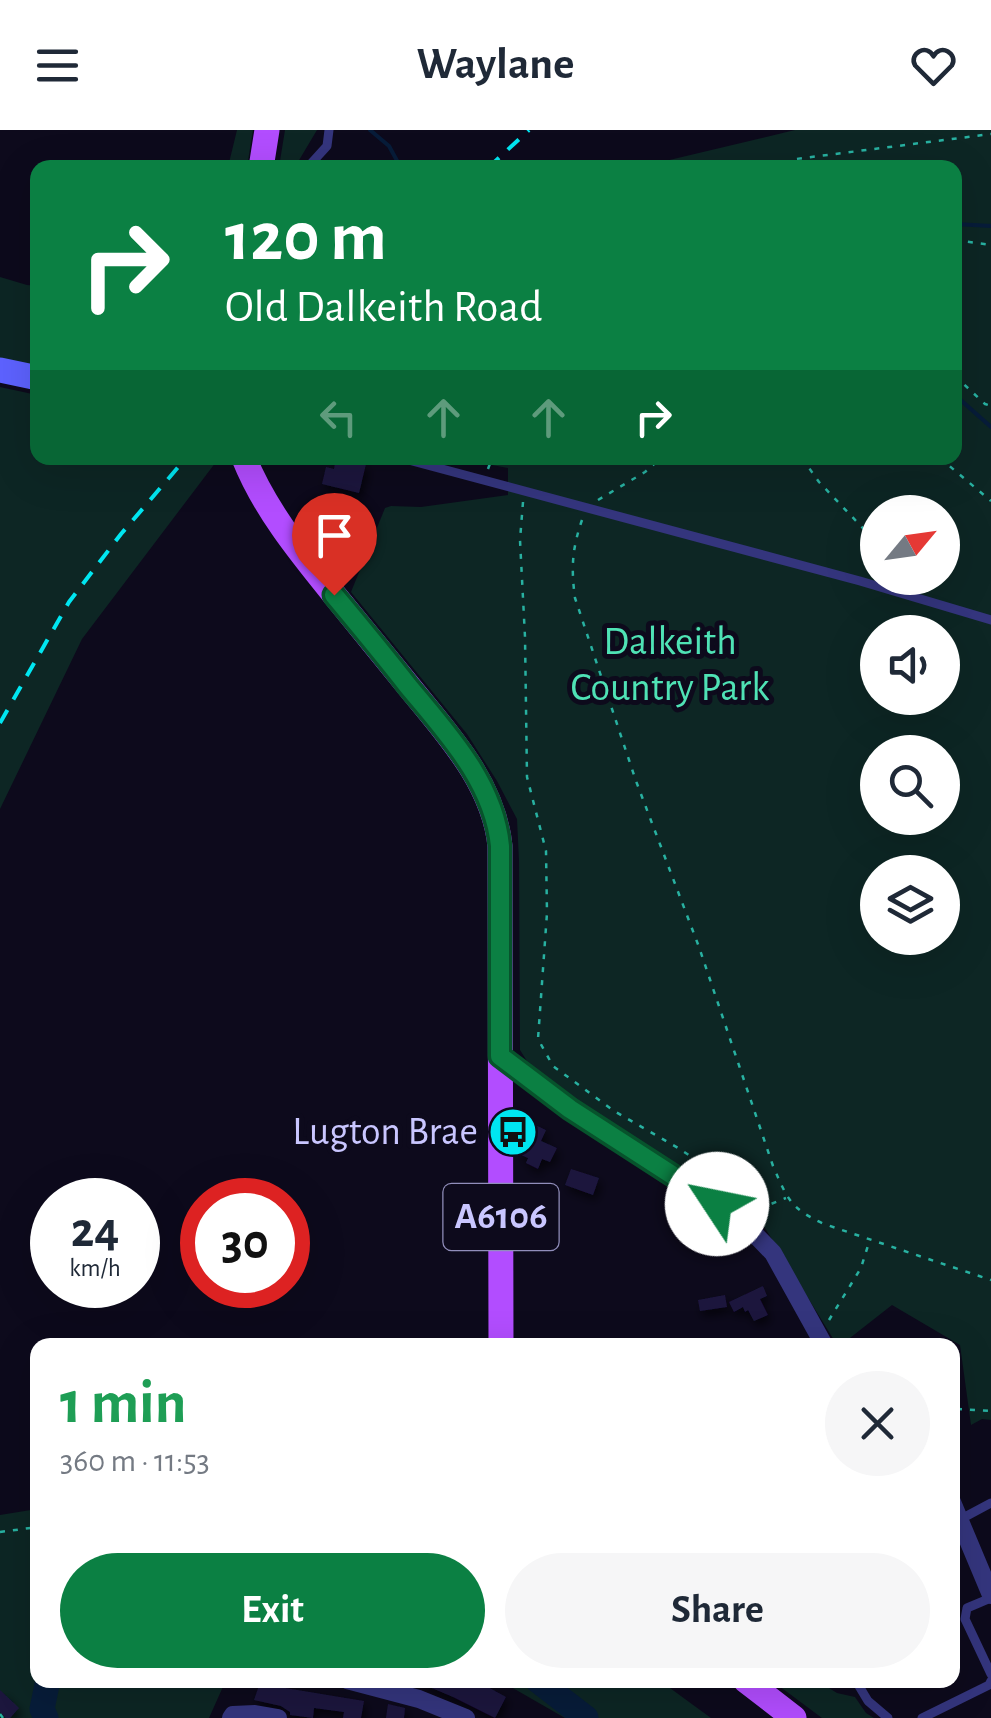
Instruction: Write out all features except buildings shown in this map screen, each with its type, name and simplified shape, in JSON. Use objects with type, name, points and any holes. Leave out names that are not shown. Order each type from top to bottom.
[{"type":"main road","points":[[262,160],[267,130]]},
{"type":"main road","name":"A6106","points":[[247,465],[275,518],[454,742],[491,806],[500,846],[501,1338]]},
{"type":"main road","points":[[755,1688],[794,1718]]},
{"type":"street","points":[[0,370],[30,376]]},
{"type":"street","points":[[500,1056],[570,1109],[746,1225],[773,1252],[820,1338]]},
{"type":"street","points":[[960,1516],[991,1596]]},
{"type":"street","points":[[377,1688],[419,1699],[465,1718]]},
{"type":"street","points":[[231,1718],[256,1714],[278,1718]]},
{"type":"lane","points":[[313,160],[329,142],[329,130]]},
{"type":"lane","points":[[428,465],[991,620]]},
{"type":"lane","points":[[962,1520],[991,1503]]},
{"type":"lane","points":[[922,1718],[989,1684],[991,1677],[965,1619],[966,1608],[991,1596]]},
{"type":"lane","points":[[859,1688],[888,1718]]},
{"type":"path","points":[[795,160],[991,134]]},
{"type":"path","points":[[962,241],[991,245]]},
{"type":"path","points":[[962,383],[991,406]]},
{"type":"path","points":[[653,465],[586,507],[571,567],[575,598],[773,1166],[787,1198],[801,1213],[991,1280]]},
{"type":"path","points":[[807,465],[860,525]]},
{"type":"path","points":[[948,465],[991,501]]},
{"type":"path","points":[[524,490],[520,540],[527,777],[546,850],[547,913],[538,1039],[553,1066],[614,1110],[766,1206],[787,1198]]},
{"type":"path","points":[[825,1326],[861,1268],[870,1239]]},
{"type":"path","points":[[960,1409],[991,1410]]},
{"type":"path","points":[[0,1532],[30,1529]]},
{"type":"green space","points":[[237,130],[253,130],[248,160],[230,160]]},
{"type":"green space","points":[[285,130],[317,130],[299,160],[280,160]]},
{"type":"green space","name":"Dalkeith Country Park","points":[[795,130],[991,130],[991,1420],[982,1419],[971,1425],[960,1338],[948,1338],[892,1305],[850,1338],[833,1338],[765,1228],[577,1104],[527,1061],[520,1050],[517,819],[467,734],[351,592],[385,508],[508,495],[508,468],[492,465],[962,465],[962,160],[669,160]]},
{"type":"green space","points":[[0,277],[30,285],[30,364],[0,358]]},
{"type":"green space","points":[[0,387],[30,393],[30,465],[214,465],[82,639],[0,809]]},
{"type":"green space","points":[[30,1510],[30,1688],[222,1688],[209,1718],[0,1718],[0,1515]]},
{"type":"green space","points":[[513,1688],[670,1688],[711,1718],[565,1718]]},
{"type":"green space","points":[[782,1688],[829,1688],[855,1697],[874,1718],[822,1718]]},
{"type":"waterway","points":[[370,130],[389,146],[397,160]]},
{"type":"waterway","points":[[962,224],[991,226]]},
{"type":"waterway","points":[[962,401],[991,427]]},
{"type":"waterway","points":[[46,1688],[42,1709],[46,1718]]},
{"type":"waterway","points":[[547,1688],[586,1718]]},
{"type":"railway","points":[[497,160],[529,130]]},
{"type":"railway","points":[[0,723],[69,602],[180,465]]},
{"type":"place","name":"Lugton Brae","points":[[513,1132]]},
{"type":"route","points":[[334,595],[454,742],[495,816],[500,846],[500,1056],[570,1109],[717,1204]]}]
